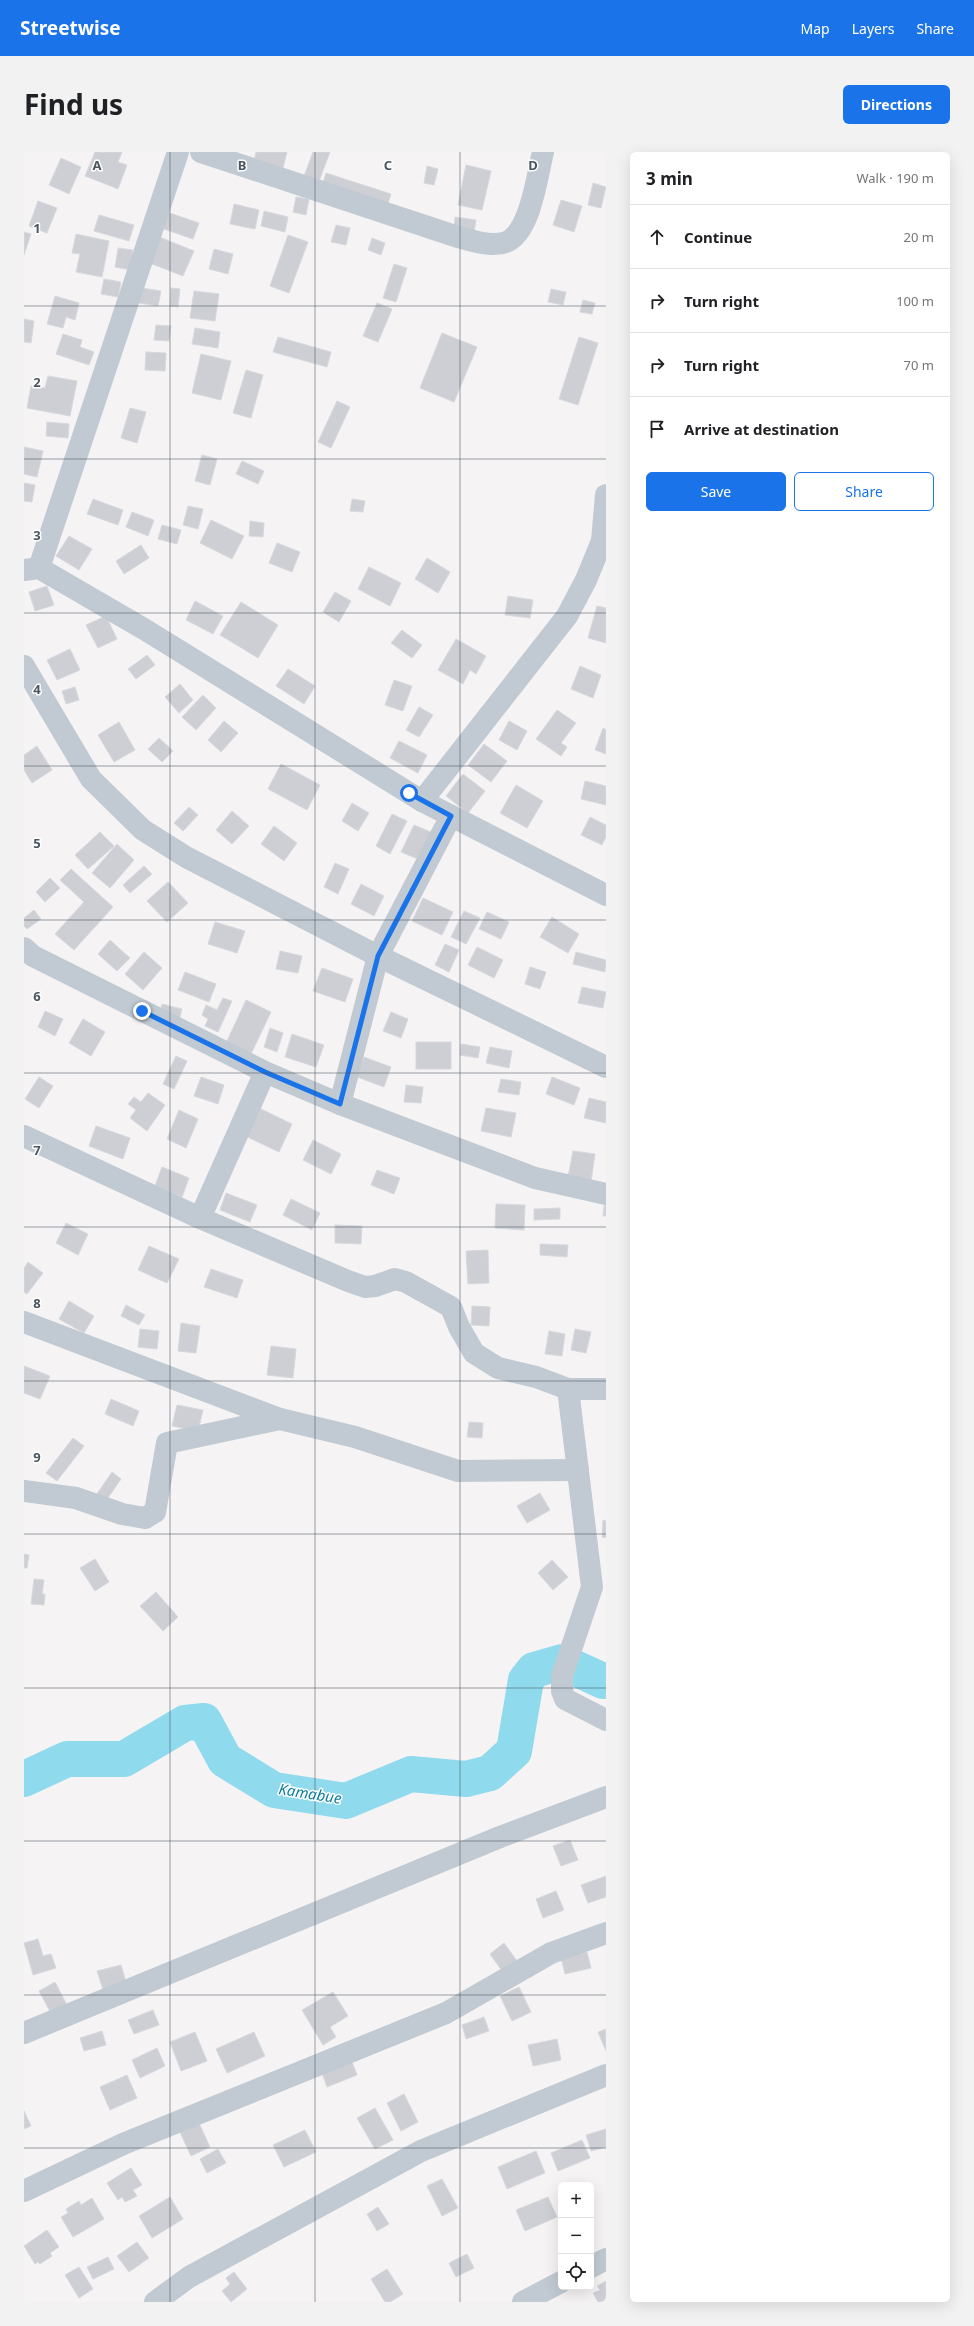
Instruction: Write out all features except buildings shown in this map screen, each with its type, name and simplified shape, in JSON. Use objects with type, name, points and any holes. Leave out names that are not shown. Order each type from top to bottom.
[{"type":"street","points":[[178,152],[31,569],[144,629],[422,801],[606,895]]},
{"type":"street","points":[[201,152],[458,237],[487,244],[504,243],[513,239],[524,227],[544,152]]},
{"type":"street","points":[[422,801],[567,616],[586,580],[602,541],[606,495]]},
{"type":"street","points":[[24,666],[91,778],[143,830],[186,857],[378,956],[606,1067]]},
{"type":"street","points":[[340,1104],[378,956],[451,816]]},
{"type":"street","points":[[24,948],[33,956],[265,1072],[340,1104],[535,1178],[606,1194]]},
{"type":"street","points":[[200,1218],[265,1072]]},
{"type":"street","points":[[24,1136],[200,1218],[364,1287],[375,1286],[395,1279],[406,1282],[451,1307],[459,1327],[474,1353],[498,1368],[536,1377],[568,1390],[606,1389]]},
{"type":"street","points":[[24,1322],[280,1419],[355,1437],[458,1471],[578,1470]]},
{"type":"street","points":[[568,1390],[592,1587],[562,1676],[562,1691],[566,1699],[606,1720]]},
{"type":"street","points":[[24,1491],[76,1498],[122,1514],[145,1518],[155,1512],[167,1444],[280,1419]]},
{"type":"street","points":[[24,2033],[493,1840],[606,1797]]},
{"type":"street","points":[[24,2191],[122,2144],[446,2012],[551,1953],[606,1933]]},
{"type":"street","points":[[155,2302],[189,2277],[421,2151],[606,2075]]},
{"type":"street","points":[[594,2265],[606,2259]]},
{"type":"street","points":[[523,2302],[558,2284]]},
{"type":"waterway","name":"Kamabue","points":[[24,1779],[67,1759],[124,1759],[185,1723],[204,1721],[225,1760],[274,1790],[346,1801],[411,1774],[466,1779],[490,1773],[514,1751],[526,1680],[534,1670],[562,1662],[603,1681],[606,1680]]},
{"type":"route","points":[[142,1011],[265,1072],[340,1104],[378,956],[451,816],[409,793]]}]
